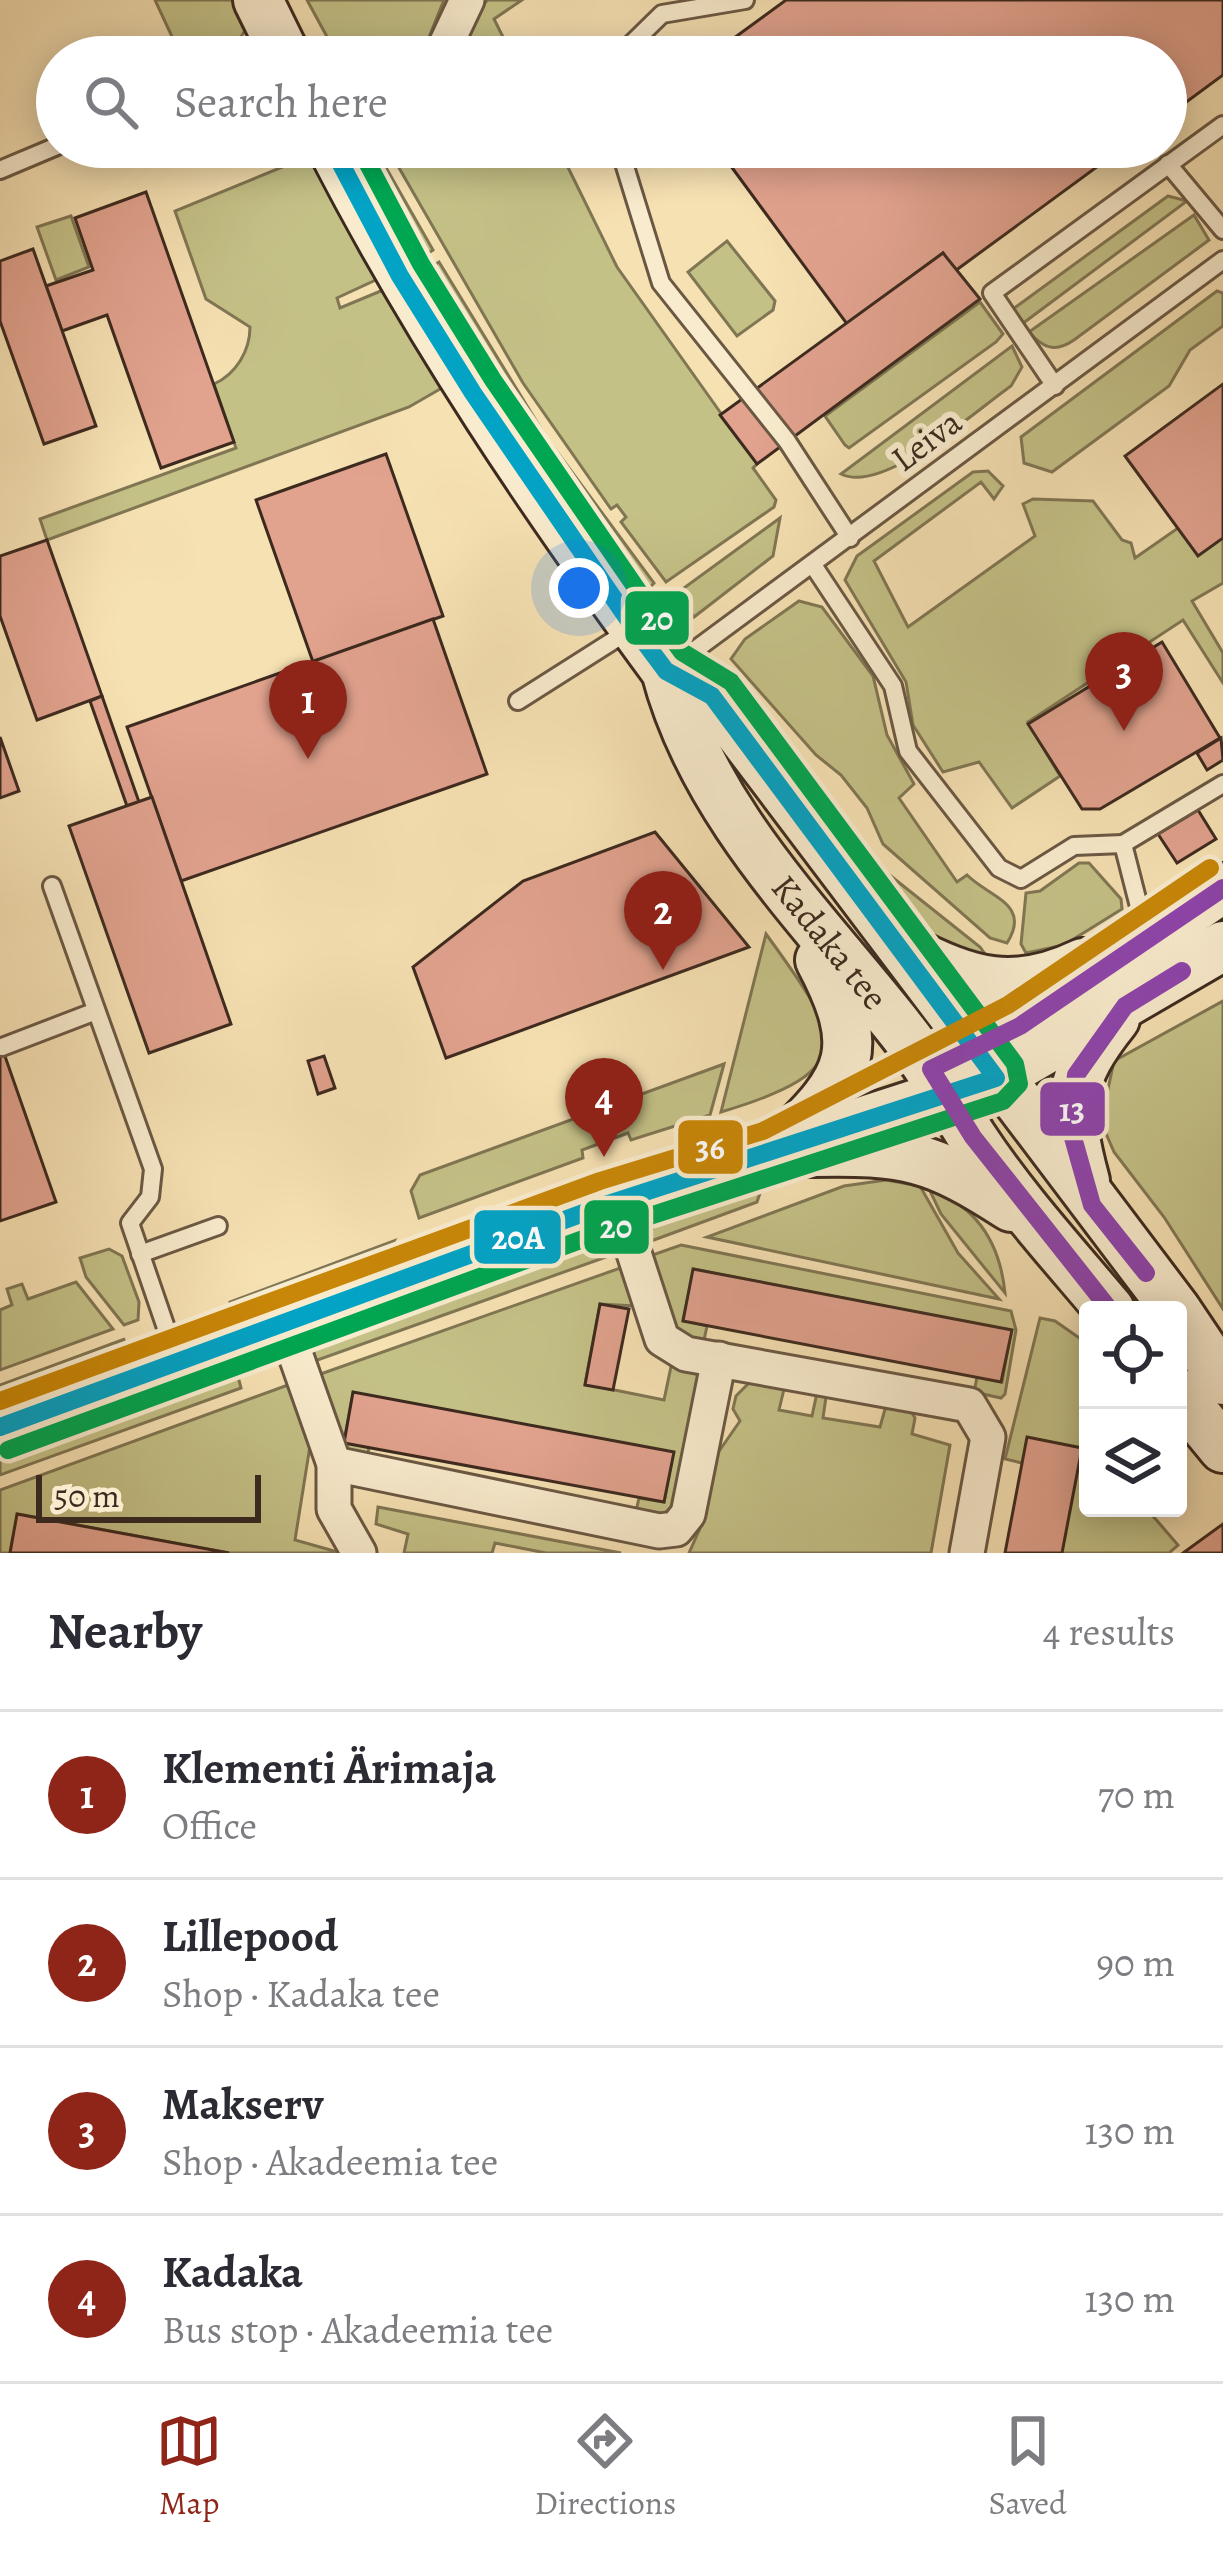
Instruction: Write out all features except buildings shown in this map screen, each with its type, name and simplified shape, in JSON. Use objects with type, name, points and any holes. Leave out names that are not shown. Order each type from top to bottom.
[{"type":"main road","points":[[258,0],[269,36]]},
{"type":"main road","name":"Kadaka tee","points":[[348,168],[400,276],[472,393],[634,628],[667,671],[712,696],[1169,1301]]},
{"type":"main road","name":"Kadaka tee","points":[[667,671],[679,720],[706,776],[781,884],[940,1081],[973,1137],[1103,1301]]},
{"type":"main road","points":[[706,776],[752,764],[772,774]]},
{"type":"main road","points":[[772,1153],[827,1101],[842,1079],[849,1024],[781,884]]},
{"type":"main road","points":[[987,1064],[1223,888]]},
{"type":"main road","points":[[904,948],[947,970],[1029,984],[1088,960],[1141,946]]},
{"type":"main road","points":[[0,1427],[617,1202],[772,1153],[1125,1006],[1223,946]]},
{"type":"main road","points":[[1092,1205],[1070,1127],[1076,1075],[1125,1006]]},
{"type":"main road","points":[[772,1153],[888,1151],[916,1156],[947,1168],[1042,1228]]},
{"type":"main road","name":"Kadaka tee","points":[[1187,1326],[1223,1380]]},
{"type":"main road","points":[[1187,1404],[1223,1448]]},
{"type":"street","points":[[450,36],[467,0]]},
{"type":"street","points":[[617,1202],[662,1340],[686,1354],[969,1405],[988,1437],[967,1553]]},
{"type":"street","points":[[284,1322],[334,1464],[334,1509],[359,1553]]},
{"type":"street","points":[[334,1464],[659,1531],[676,1529],[688,1514],[719,1359]]},
{"type":"lane","points":[[637,36],[663,7],[745,0]]},
{"type":"lane","points":[[1187,151],[1223,125]]},
{"type":"lane","points":[[0,170],[36,155]]},
{"type":"lane","points":[[625,168],[661,283],[787,441],[850,538]]},
{"type":"lane","points":[[1054,386],[992,292],[1162,168]]},
{"type":"lane","points":[[1171,168],[1223,230]]},
{"type":"lane","name":"Leiva","points":[[667,671],[1223,260]]},
{"type":"lane","points":[[813,566],[893,686],[908,752],[999,868],[1021,879],[1074,846],[1124,844],[1223,784]]},
{"type":"lane","points":[[518,701],[634,628]]},
{"type":"lane","points":[[1124,844],[1141,946]]},
{"type":"lane","points":[[52,886],[152,1169],[150,1197],[130,1223],[110,1231]]},
{"type":"lane","points":[[2,1048],[96,1011]]},
{"type":"lane","points":[[130,1223],[177,1360]]},
{"type":"lane","points":[[140,1254],[218,1226]]},
{"type":"shaded area","points":[[155,0],[240,0],[250,21],[241,36],[172,36]]},
{"type":"shaded area","points":[[307,0],[444,0],[429,36],[327,36]]},
{"type":"shaded area","points":[[488,0],[522,0],[494,19],[502,36],[464,36],[477,10]]},
{"type":"shaded area","points":[[280,168],[322,168],[382,277],[337,298],[340,308],[388,288],[447,385],[409,407],[47,540],[40,519],[236,448],[214,384],[240,361],[250,327],[206,299],[175,211]]},
{"type":"shaded area","points":[[379,168],[386,168],[433,250],[411,265],[373,188]]},
{"type":"shaded area","points":[[399,168],[568,168],[617,267],[757,464],[753,468],[776,500],[774,507],[666,582],[621,522],[626,517],[617,505],[611,509],[523,383]]},
{"type":"shaded area","points":[[1168,196],[1187,201],[1022,324],[1013,309]]},
{"type":"shaded area","points":[[1194,215],[1209,240],[1074,340],[1050,347],[1029,332]]},
{"type":"shaded area","points":[[71,216],[89,267],[56,280],[37,227]]},
{"type":"shaded area","points":[[727,241],[775,301],[773,310],[737,336],[688,272]]},
{"type":"shaded area","points":[[439,262],[546,437],[654,583],[636,601],[419,275]]},
{"type":"shaded area","points":[[1217,291],[1223,293],[1223,326],[1190,350],[1169,386],[1052,472],[1024,463],[1021,437]]},
{"type":"shaded area","points":[[980,302],[1003,334],[996,342],[849,448],[845,445],[825,416]]},
{"type":"shaded area","points":[[1012,346],[1022,367],[1011,386],[904,462],[859,477],[841,474]]},
{"type":"shaded area","points":[[988,471],[1003,486],[994,499],[981,482],[874,561],[908,627],[1035,536],[1023,504],[1033,499],[1093,501],[1122,540],[1131,543],[1135,558],[1178,528],[1223,538],[1223,583],[1192,601],[1223,653],[1223,683],[1183,620],[1028,722],[1060,776],[1012,808],[979,762],[943,772],[913,725],[906,682],[845,580],[857,556],[973,472]]},
{"type":"shaded area","points":[[780,518],[773,556],[694,617],[677,593]]},
{"type":"shaded area","points":[[799,601],[822,607],[873,676],[887,735],[914,784],[899,798],[957,882],[967,875],[1011,910],[1013,930],[1007,943],[990,938],[883,844],[867,808],[841,775],[816,755],[731,659],[745,639]]},
{"type":"shaded area","points":[[1079,863],[1089,863],[1121,899],[1122,909],[1064,945],[1026,953],[1021,944],[1026,893],[1040,891]]},
{"type":"shaded area","points":[[882,869],[980,947],[985,954],[982,967],[927,941]]},
{"type":"shaded area","points":[[766,934],[811,1000],[825,1046],[817,1065],[798,1081],[721,1112]]},
{"type":"shaded area","points":[[1223,1001],[1223,1309],[1164,1217],[1114,1152],[1101,1122],[1114,1061]]},
{"type":"shaded area","points":[[724,1064],[710,1115],[631,1140],[628,1133],[582,1150],[583,1158],[419,1218],[411,1191],[420,1175]]},
{"type":"shaded area","points":[[886,1180],[920,1186],[958,1253],[999,1299],[707,1237],[844,1186]]},
{"type":"shaded area","points":[[929,1189],[960,1206],[983,1229],[998,1258],[1005,1293],[941,1214]]},
{"type":"shaded area","points":[[761,1190],[757,1202],[643,1244],[658,1220]]},
{"type":"shaded area","points":[[394,1241],[384,1258],[230,1313],[230,1302]]},
{"type":"shaded area","points":[[591,1242],[620,1252],[312,1362],[316,1341],[332,1331]]},
{"type":"shaded area","points":[[681,1245],[1011,1311],[1016,1330],[1005,1394],[1001,1398],[974,1392],[977,1377],[1002,1382],[1011,1331],[694,1269],[683,1320],[707,1326],[704,1340],[679,1337],[647,1257]]},
{"type":"shaded area","points":[[109,1249],[122,1256],[139,1302],[138,1320],[124,1325],[86,1277],[80,1258]]},
{"type":"shaded area","points":[[626,1266],[636,1306],[600,1304],[585,1384],[664,1400],[672,1362],[697,1369],[702,1388],[679,1499],[665,1513],[635,1516],[639,1498],[664,1502],[673,1453],[353,1393],[344,1442],[369,1447],[366,1465],[345,1458],[315,1376]]},
{"type":"shaded area","points":[[76,1282],[113,1329],[0,1370],[0,1310],[12,1305],[7,1289],[22,1284],[28,1299]]},
{"type":"shaded area","points":[[1040,1318],[1055,1321],[1079,1338],[1079,1517],[1154,1517],[1178,1545],[1169,1553],[1062,1553],[1022,1463],[1005,1459]]},
{"type":"shaded area","points":[[125,1339],[89,1366],[0,1397],[0,1385]]},
{"type":"shaded area","points":[[235,1365],[241,1388],[0,1475],[0,1450]]},
{"type":"shaded area","points":[[754,1378],[785,1385],[779,1410],[812,1416],[818,1388],[827,1390],[823,1418],[880,1427],[885,1409],[908,1406],[915,1418],[912,1434],[950,1445],[931,1553],[689,1553],[705,1517],[715,1457],[740,1421],[733,1409],[736,1396]]},
{"type":"shaded area","points":[[288,1385],[310,1446],[295,1540],[341,1553],[229,1553],[18,1514],[10,1553],[0,1553],[0,1490]]},
{"type":"shaded area","points":[[378,1507],[621,1553],[546,1553],[495,1543],[492,1553],[404,1553],[408,1534],[376,1524]]},
{"type":"transit line","name":"20A","points":[[0,1427],[608,1204],[996,1078],[712,696],[666,671],[634,628],[473,393],[400,276],[343,168]]},
{"type":"transit line","name":"20","points":[[8,1450],[616,1227],[1003,1101],[1019,1084],[1015,1064],[731,682],[682,652],[654,614],[493,380],[421,264],[370,168]]},
{"type":"transit line","name":"36","points":[[0,1401],[600,1181],[763,1131],[1008,1005],[1210,868]]},
{"type":"transit line","name":"13","points":[[1103,1301],[973,1137],[931,1069],[1020,1026],[1223,888]]},
{"type":"transit line","name":"13","points":[[1146,1273],[1092,1205],[1070,1127],[1076,1075],[1125,1006],[1182,971]]},
{"type":"place","name":"Makserv","points":[[1124,731]]},
{"type":"place","name":"Klementi Ärimaja","points":[[308,759]]},
{"type":"place","name":"Lillepood","points":[[663,970]]},
{"type":"place","name":"Kadaka","points":[[604,1157]]}]
